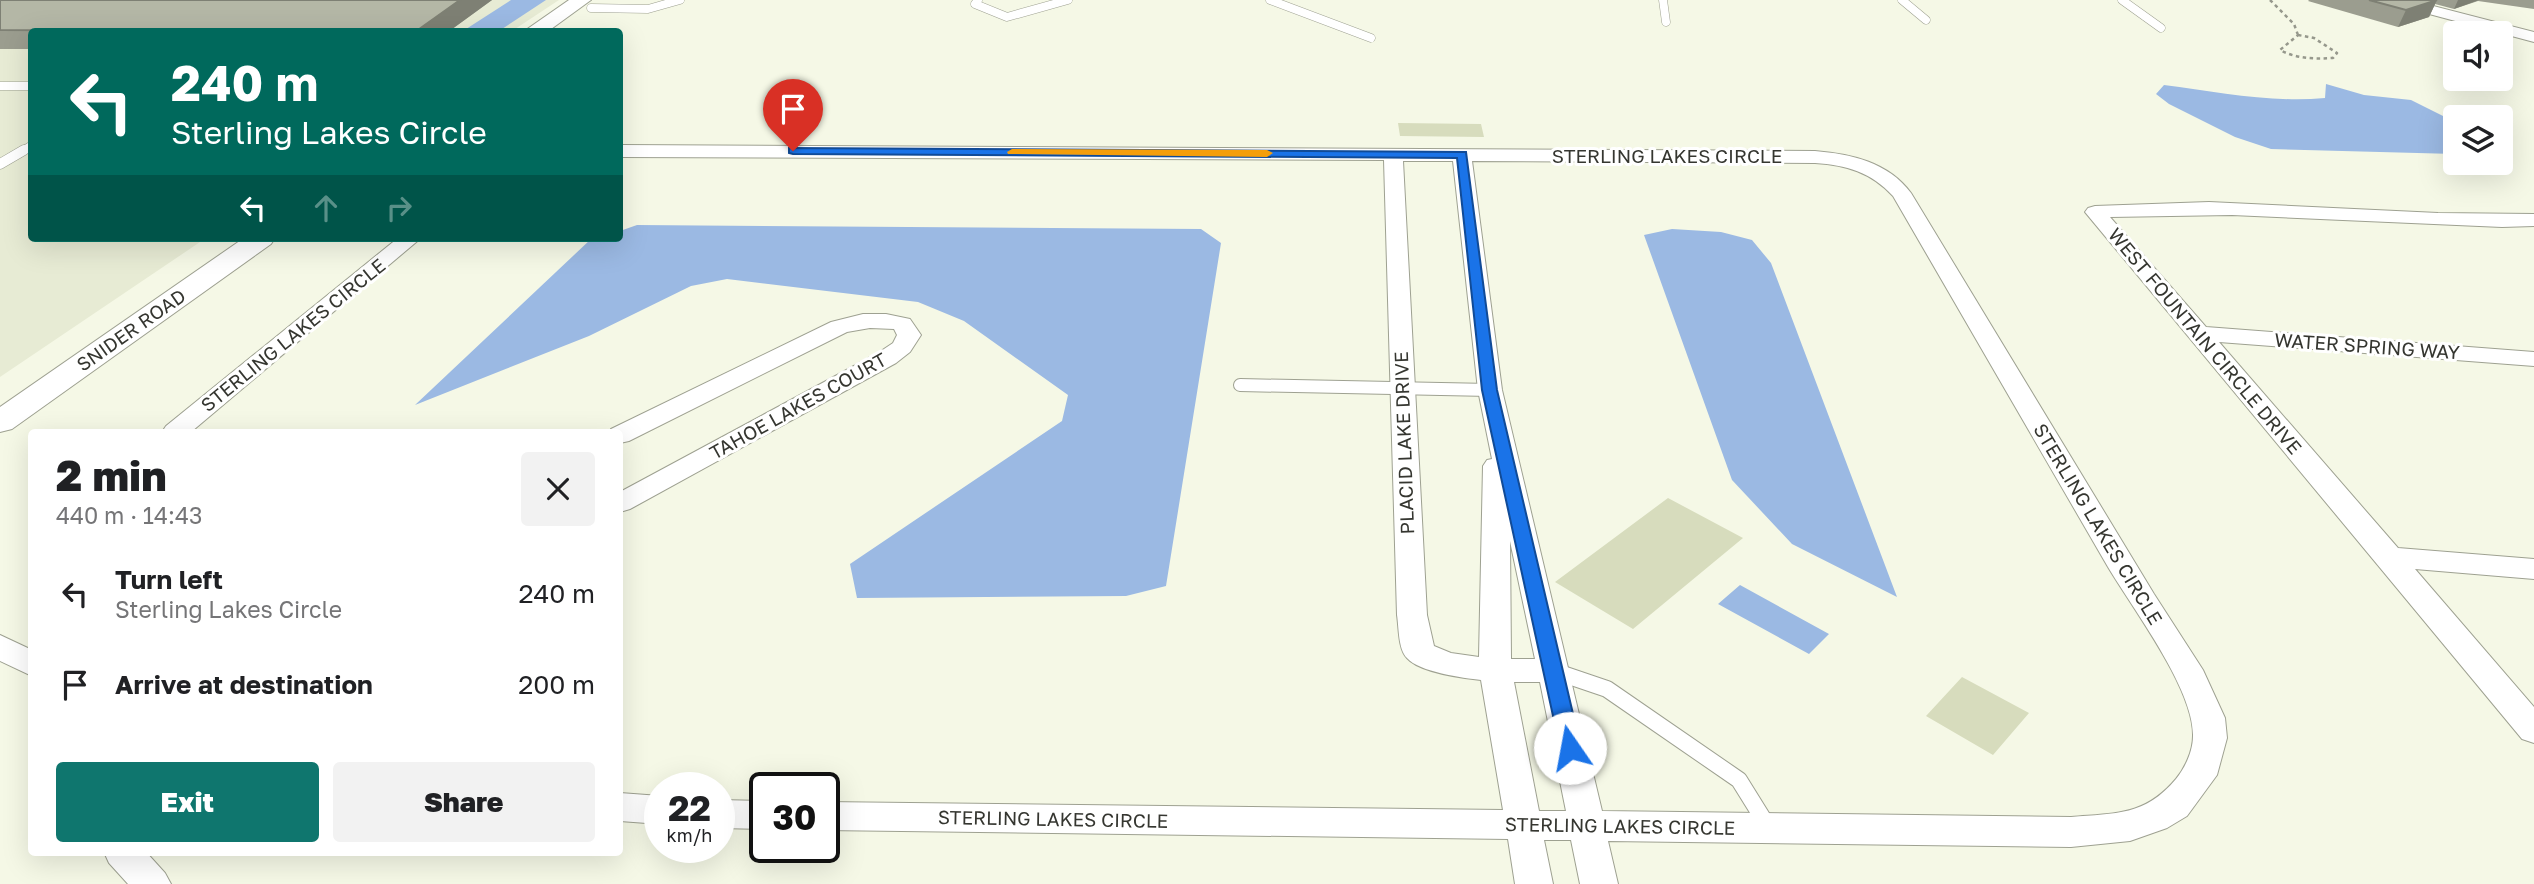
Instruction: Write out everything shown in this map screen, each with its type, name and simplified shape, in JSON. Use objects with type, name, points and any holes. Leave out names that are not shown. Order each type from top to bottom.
[{"type":"street","points":[[2393,0],[2534,37]]},
{"type":"street","points":[[541,28],[592,3]]},
{"type":"street","points":[[563,28],[592,3]]},
{"type":"street","name":"STERLING LAKES CIRCLE","points":[[623,150],[1815,157],[1865,165],[1888,178],[1901,192],[2143,601],[2192,678],[2208,718],[2210,738],[2200,775],[2174,806],[2154,818],[2130,826],[2071,832],[840,816]]},
{"type":"street","name":"PLACID LAKE DRIVE","points":[[1393,154],[1412,615],[1419,652],[1440,663],[1467,668],[1554,671]]},
{"type":"street","points":[[1462,155],[1493,405],[1554,671],[1598,884]]},
{"type":"street","name":"WEST FOUNTAIN CIRCLE DRIVE","points":[[2528,220],[2475,222],[2273,210],[2146,208],[2095,212],[2534,730]]},
{"type":"street","name":"SNIDER ROAD","points":[[0,397],[228,242]]},
{"type":"street","name":"SNIDER ROAD","points":[[0,422],[256,242]]},
{"type":"street","name":"STERLING LAKES CIRCLE","points":[[179,429],[406,242]]},
{"type":"street","name":"TAHOE LAKES COURT","points":[[623,434],[839,327],[860,321],[883,319],[902,324],[908,335],[902,347],[887,358],[623,501]]},
{"type":"street","name":"WATER SPRING WAY","points":[[2200,334],[2534,359]]},
{"type":"street","points":[[1493,405],[1495,668],[1526,825],[1534,884]]},
{"type":"street","points":[[2389,557],[2534,569]]},
{"type":"street","points":[[0,646],[28,663]]},
{"type":"street","points":[[623,807],[644,809]]},
{"type":"street","points":[[126,856],[152,884]]},
{"type":"lane","points":[[592,3],[652,9],[680,0]]},
{"type":"lane","points":[[978,0],[975,4],[1007,17],[1068,0]]},
{"type":"lane","points":[[1270,0],[1371,38]]},
{"type":"lane","points":[[1663,0],[1666,22]]},
{"type":"lane","points":[[1902,0],[1926,20]]},
{"type":"lane","points":[[2122,0],[2161,28]]},
{"type":"lane","points":[[0,86],[28,86]]},
{"type":"lane","points":[[0,163],[28,147]]},
{"type":"lane","points":[[1240,385],[1402,389],[1493,405]]},
{"type":"lane","points":[[1554,671],[1607,688],[1739,779],[1769,828]]},
{"type":"path","points":[[2270,0],[2294,24],[2298,35]]},
{"type":"path","points":[[2298,35],[2314,38],[2337,53],[2333,58],[2321,59],[2287,54],[2280,50],[2281,46],[2298,35]]},
{"type":"shaded area","points":[[0,0],[559,0],[517,28],[28,28],[28,242],[200,242],[0,377]]},
{"type":"shaded area","points":[[1398,123],[1481,124],[1484,137],[1400,136]]},
{"type":"shaded area","points":[[1668,498],[1743,538],[1633,629],[1555,582]]},
{"type":"shaded area","points":[[1962,677],[2029,713],[1993,755],[1926,716]]},
{"type":"water","points":[[511,0],[546,0],[504,28],[468,28]]},
{"type":"water","points":[[2326,84],[2364,95],[2411,100],[2443,116],[2443,154],[2271,149],[2235,137],[2169,104],[2156,94],[2164,85],[2265,98],[2325,98]]},
{"type":"water","points":[[637,225],[1201,229],[1221,243],[1166,586],[1126,596],[857,598],[850,564],[1062,421],[1068,395],[964,321],[918,302],[727,279],[691,286],[589,336],[415,405],[588,242],[623,242],[623,230]]},
{"type":"water","points":[[1672,229],[1721,232],[1752,240],[1771,263],[1897,597],[1792,544],[1732,480],[1644,235]]},
{"type":"water","points":[[1740,585],[1829,634],[1809,654],[1718,604]]},
{"type":"building","points":[[0,0],[460,0],[421,28],[0,30]]},
{"type":"building","points":[[2369,0],[2437,0],[2406,10]]},
{"type":"slow traffic","points":[[1012,152],[1267,153]]},
{"type":"route","points":[[793,151],[1462,155],[1490,390],[1570,748]]}]
